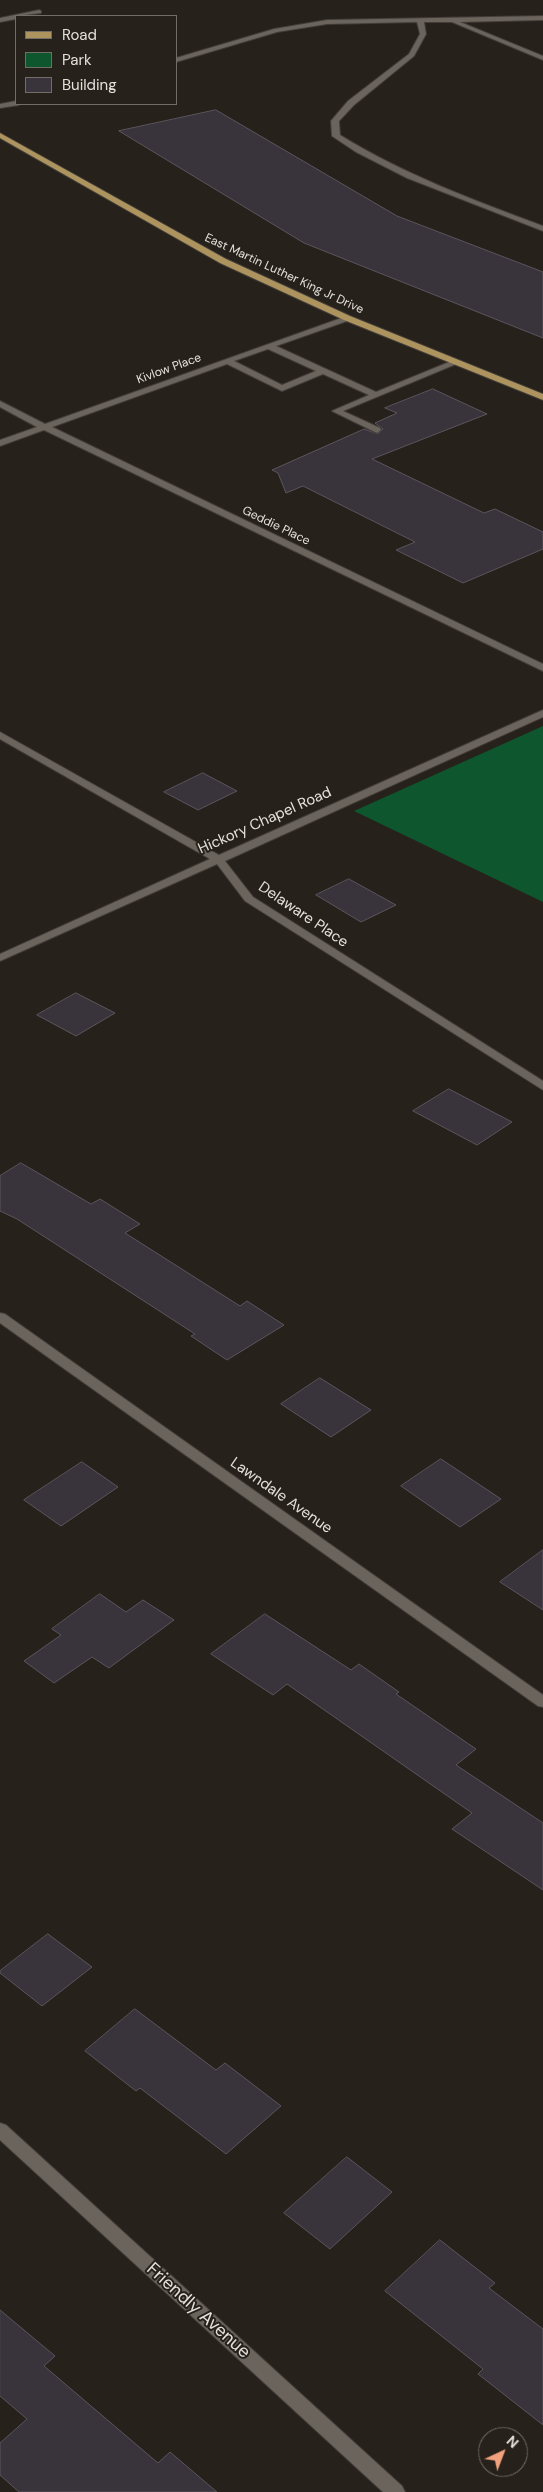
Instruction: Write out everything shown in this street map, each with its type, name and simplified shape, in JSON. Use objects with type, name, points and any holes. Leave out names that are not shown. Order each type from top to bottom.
[{"type":"main road","name":"East Martin Luther King Jr Drive","points":[[0,135],[223,261],[347,318],[543,397]]},
{"type":"street","points":[[22,15],[39,12]]},
{"type":"street","points":[[0,20],[15,16]]},
{"type":"street","points":[[178,59],[276,30],[327,22],[543,18]]},
{"type":"street","points":[[449,19],[543,58]]},
{"type":"street","points":[[420,20],[423,34],[412,54],[351,103],[335,121],[336,136],[364,155],[493,210],[543,229]]},
{"type":"street","points":[[0,106],[15,102]]},
{"type":"street","name":"Kivlow Place","points":[[0,443],[347,318]]},
{"type":"street","points":[[268,346],[376,395]]},
{"type":"street","points":[[227,361],[282,388],[324,371]]},
{"type":"street","points":[[377,430],[336,411],[457,362]]},
{"type":"street","name":"Geddie Place","points":[[0,404],[543,668]]},
{"type":"street","name":"Hickory Chapel Road","points":[[0,958],[543,713]]},
{"type":"street","name":"Delaware Place","points":[[0,735],[218,859],[249,899],[543,1086]]},
{"type":"street","name":"Lawndale Avenue","points":[[0,1317],[543,1702]]},
{"type":"street","name":"Friendly Avenue","points":[[0,2130],[396,2492]]},
{"type":"green space","points":[[543,726],[543,902],[354,811]]},
{"type":"building","points":[[216,110],[397,216],[543,272],[543,338],[304,243],[119,131]]},
{"type":"building","points":[[433,389],[487,414],[372,459],[484,513],[495,509],[543,532],[543,549],[463,583],[396,550],[415,542],[303,486],[286,493],[278,473],[272,470],[364,429],[378,434],[383,429],[375,423],[397,413],[385,408]]},
{"type":"building","points":[[203,773],[237,791],[198,810],[164,792]]},
{"type":"building","points":[[349,879],[396,905],[361,922],[316,895]]},
{"type":"building","points":[[76,993],[115,1013],[76,1036],[37,1015]]},
{"type":"building","points":[[449,1089],[512,1122],[477,1145],[413,1111]]},
{"type":"building","points":[[21,1163],[91,1204],[100,1199],[140,1224],[125,1233],[240,1306],[247,1301],[284,1325],[227,1360],[191,1336],[195,1334],[17,1219],[0,1211],[0,1176]]},
{"type":"building","points":[[320,1378],[371,1410],[331,1437],[281,1404]]},
{"type":"building","points":[[441,1459],[501,1499],[460,1527],[401,1486]]},
{"type":"building","points":[[82,1462],[118,1487],[61,1526],[24,1500]]},
{"type":"building","points":[[543,1550],[543,1610],[500,1582]]},
{"type":"building","points":[[100,1594],[126,1612],[143,1600],[174,1620],[109,1668],[92,1657],[54,1683],[24,1661],[61,1635],[52,1629]]},
{"type":"building","points":[[265,1614],[351,1670],[359,1664],[399,1692],[396,1694],[476,1749],[456,1765],[543,1823],[543,1890],[452,1829],[472,1813],[287,1684],[273,1695],[211,1654]]},
{"type":"building","points":[[48,1934],[92,1967],[42,2006],[0,1973],[0,1971]]},
{"type":"building","points":[[135,2009],[216,2070],[225,2063],[281,2106],[226,2154],[140,2088],[136,2091],[85,2051]]},
{"type":"building","points":[[347,2157],[392,2192],[330,2249],[284,2213]]},
{"type":"building","points":[[440,2240],[495,2283],[489,2288],[543,2329],[543,2425],[478,2374],[483,2369],[385,2291]]},
{"type":"building","points":[[0,2310],[55,2356],[44,2366],[158,2463],[170,2452],[217,2492],[19,2492],[0,2475],[0,2443],[27,2419],[0,2396]]}]
